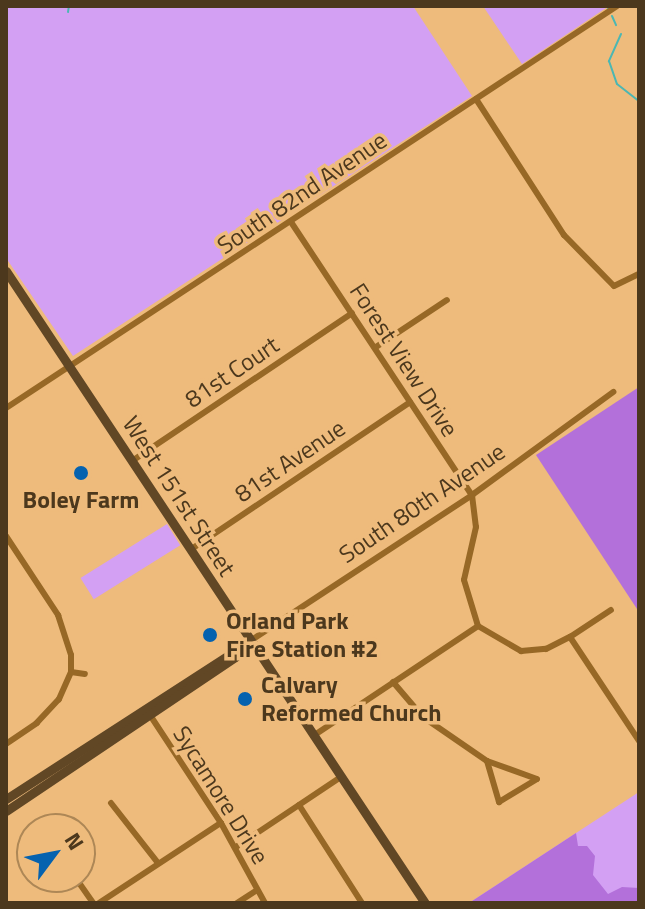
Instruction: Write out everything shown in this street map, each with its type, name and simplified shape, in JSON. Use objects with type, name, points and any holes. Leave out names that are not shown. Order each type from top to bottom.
[{"type":"street","name":"South 82nd Avenue","points":[[6,408],[617,6]]},
{"type":"street","points":[[476,99],[564,235],[614,286],[639,274]]},
{"type":"street","name":"Forest View Drive","points":[[291,222],[472,495]]},
{"type":"street","name":"West 151st Street","points":[[6,271],[425,903]]},
{"type":"street","points":[[376,347],[447,300]]},
{"type":"street","name":"81st Court","points":[[132,461],[352,313]]},
{"type":"street","name":"South 80th Avenue","points":[[6,799],[235,657],[250,641],[472,495],[613,392]]},
{"type":"street","name":"81st Avenue","points":[[190,550],[410,402]]},
{"type":"street","points":[[472,495],[477,516],[464,580],[478,626],[521,651],[542,650],[570,637],[611,610]]},
{"type":"street","points":[[6,536],[66,629],[71,672],[49,713],[6,744]]},
{"type":"street","points":[[313,736],[478,626]]},
{"type":"street","points":[[570,637],[639,741]]},
{"type":"street","points":[[71,672],[85,674]]},
{"type":"street","points":[[393,682],[423,717],[487,761],[533,774],[537,779],[499,802],[487,761]]},
{"type":"street","name":"South 80th Avenue","points":[[6,811],[147,711]]},
{"type":"street","name":"Sycamore Drive","points":[[147,711],[236,847],[265,903]]},
{"type":"street","points":[[236,847],[341,777]]},
{"type":"street","points":[[111,803],[158,863]]},
{"type":"street","points":[[299,805],[362,903]]},
{"type":"street","points":[[96,903],[221,823]]},
{"type":"street","points":[[237,903],[257,890]]},
{"type":"shaded area","points":[[6,6],[413,6],[472,96],[73,356],[6,258]]},
{"type":"shaded area","points":[[483,6],[609,6],[522,64]]},
{"type":"shaded area","points":[[639,387],[639,612],[536,455]]},
{"type":"shaded area","points":[[167,524],[180,545],[94,599],[80,578]]},
{"type":"shaded area","points":[[639,792],[639,903],[469,903],[576,833]]},
{"type":"shaded area","points":[[576,833],[578,846],[587,846],[595,856],[593,875],[608,894],[622,887],[639,888],[639,903],[469,903]]},
{"type":"waterway","points":[[68,12],[69,6]]},
{"type":"waterway","points":[[612,16],[616,25]]},
{"type":"waterway","points":[[621,34],[609,61],[617,84],[639,101]]},
{"type":"place","name":"Boley Farm","points":[[81,473]]},
{"type":"place","name":"Orland Park Fire Station #2","points":[[210,635]]},
{"type":"place","name":"Calvary Reformed Church","points":[[245,699]]}]
